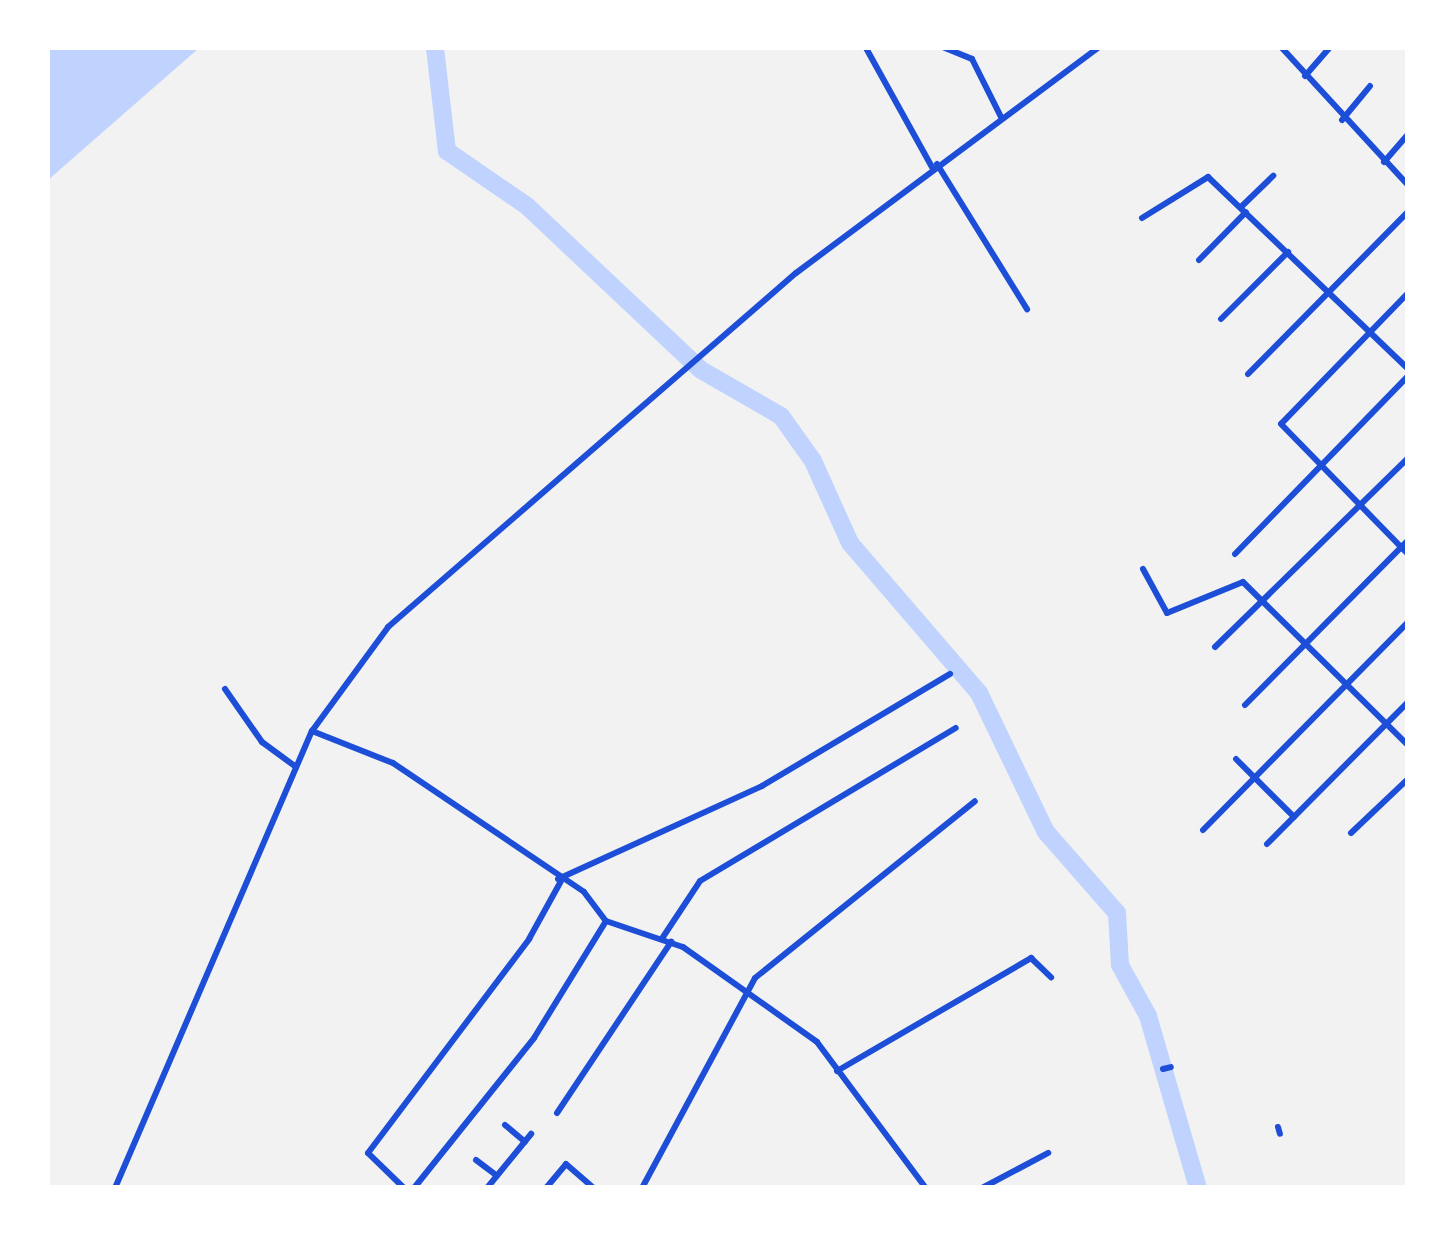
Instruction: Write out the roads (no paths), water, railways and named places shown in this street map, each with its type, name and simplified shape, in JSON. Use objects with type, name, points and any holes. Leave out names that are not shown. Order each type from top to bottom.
[{"type":"street","points":[[866,48],[1027,309]]},
{"type":"street","points":[[945,48],[972,59],[1001,117]]},
{"type":"street","points":[[115,1188],[312,731],[388,627],[698,356],[935,165],[1098,48]]},
{"type":"street","points":[[1282,48],[1342,120],[1408,186]]},
{"type":"street","points":[[1304,76],[1330,48]]},
{"type":"street","points":[[1342,120],[1370,86]]},
{"type":"street","points":[[1384,162],[1408,134]]},
{"type":"street","points":[[1199,260],[1273,176]]},
{"type":"street","points":[[1142,218],[1208,177],[1408,372],[1235,554]]},
{"type":"street","points":[[1248,374],[1408,212]]},
{"type":"street","points":[[1221,319],[1288,252]]},
{"type":"street","points":[[1408,293],[1281,424],[1408,554]]},
{"type":"street","points":[[1215,647],[1408,458]]},
{"type":"street","points":[[1246,705],[1408,540]]},
{"type":"street","points":[[1143,569],[1167,614],[1243,582],[1408,745]]},
{"type":"street","points":[[1204,830],[1408,622]]},
{"type":"street","points":[[404,1188],[368,1154],[529,939],[560,880],[762,786],[950,674]]},
{"type":"street","points":[[225,689],[262,742],[296,767]]},
{"type":"street","points":[[1267,844],[1408,702]]},
{"type":"street","points":[[557,1114],[700,881],[956,728]]},
{"type":"street","points":[[312,731],[394,763],[560,880],[584,892],[606,922],[667,939],[817,1042],[926,1188]]},
{"type":"street","points":[[1236,759],[1294,817]]},
{"type":"street","points":[[1351,834],[1408,779]]},
{"type":"street","points":[[642,1188],[742,993],[891,859],[975,800]]},
{"type":"street","points":[[414,1188],[534,1038],[606,922]]},
{"type":"street","points":[[836,1071],[1031,958],[1051,977]]},
{"type":"street","points":[[506,1125],[525,1142]]},
{"type":"street","points":[[487,1188],[531,1134]]},
{"type":"street","points":[[982,1188],[1048,1153]]},
{"type":"street","points":[[476,1160],[497,1176]]},
{"type":"street","points":[[546,1188],[566,1164],[594,1188]]},
{"type":"water","points":[[48,48],[199,48],[48,180]]},
{"type":"waterway","points":[[435,48],[447,151],[527,206],[701,370],[781,416],[813,461],[850,543],[979,693],[1046,832],[1117,913],[1120,965],[1148,1016],[1198,1188]]}]
